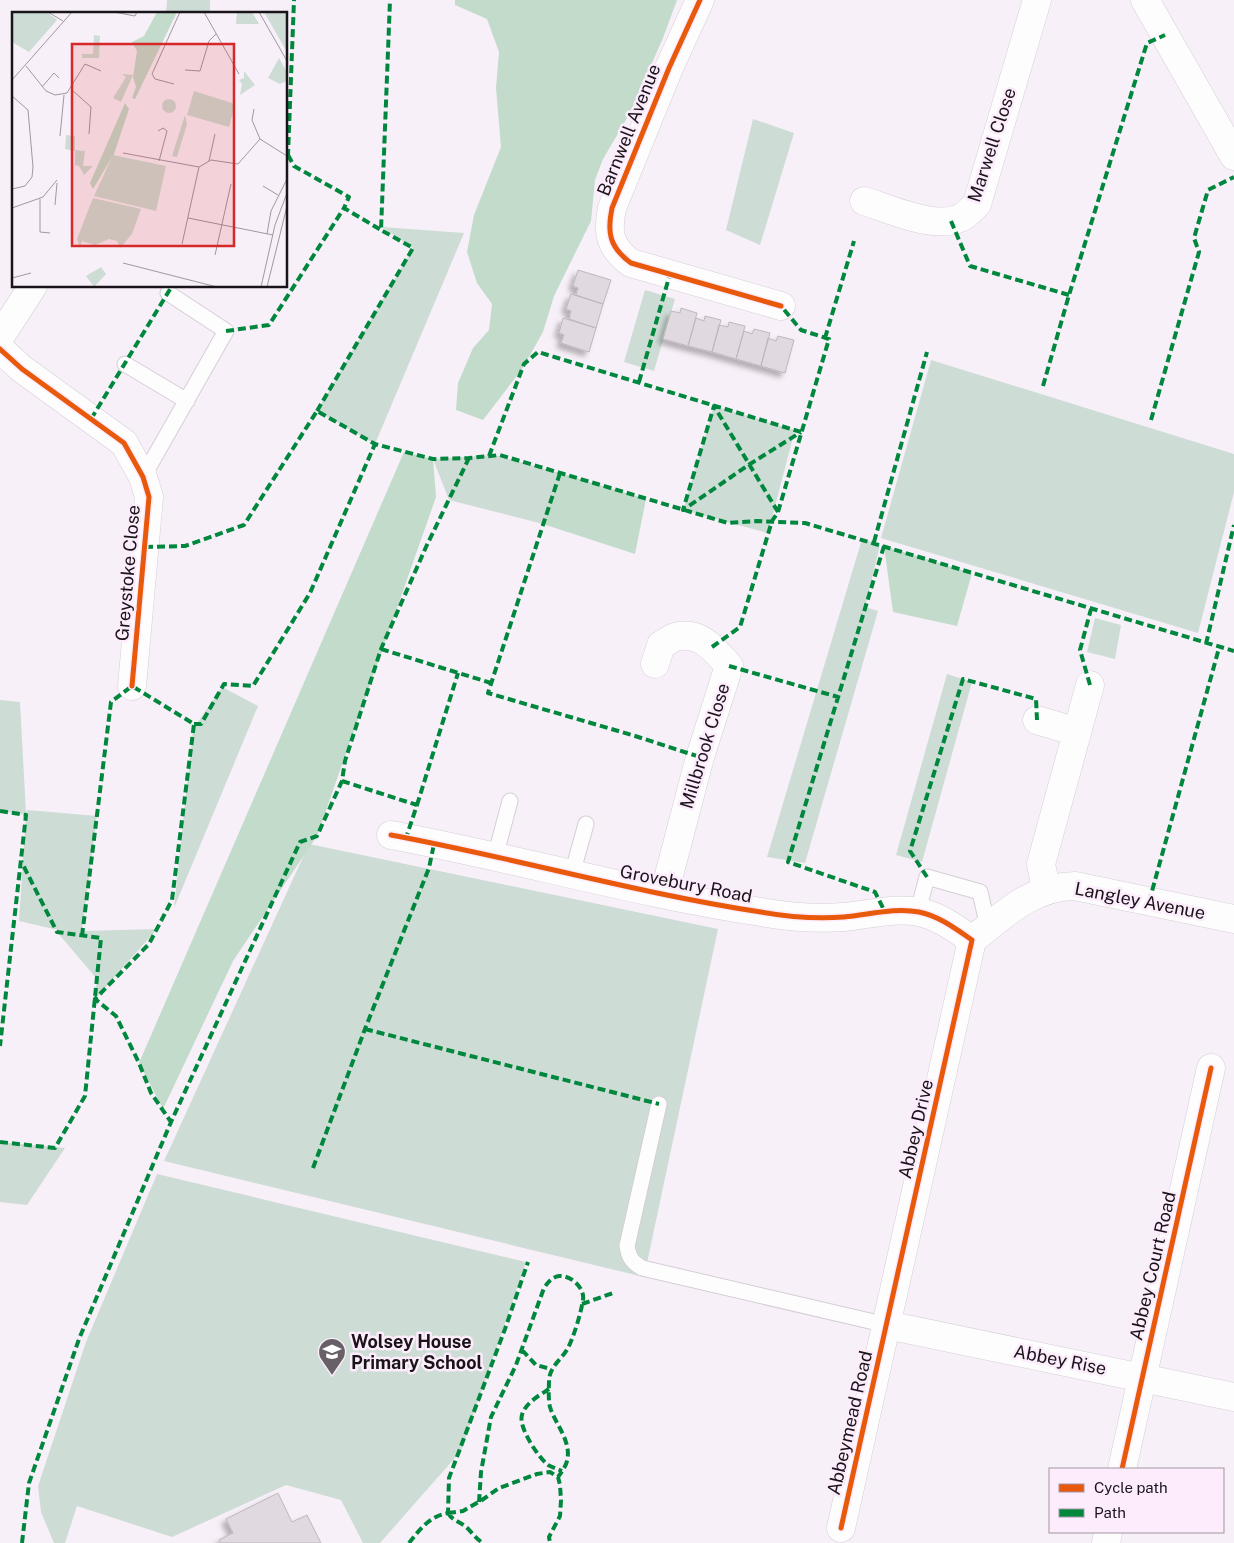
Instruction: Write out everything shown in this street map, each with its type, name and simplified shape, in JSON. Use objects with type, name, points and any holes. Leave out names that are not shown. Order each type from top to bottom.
[{"type":"street","name":"Barnwell Avenue","points":[[700,0],[669,68],[612,208],[608,224],[611,239],[619,254],[631,263],[781,306]]},
{"type":"street","name":"Marwell Close","points":[[864,201],[934,222],[951,221],[964,216],[977,204],[1037,0]]},
{"type":"street","points":[[1145,0],[1234,156]]},
{"type":"street","points":[[0,337],[32,288]]},
{"type":"street","name":"Greystoke Close","points":[[0,348],[22,369],[124,443],[144,477],[149,497],[132,686]]},
{"type":"street","name":"Millbrook Close","points":[[655,664],[661,645],[675,637],[695,637],[712,647],[728,666],[700,757],[664,894]]},
{"type":"street","points":[[1046,889],[1041,864],[1090,685]]},
{"type":"street","points":[[1037,720],[1077,732]]},
{"type":"street","name":"Grovebury Road","points":[[391,835],[714,905],[793,917],[843,917],[901,910],[918,911],[980,933]]},
{"type":"street","name":"Langley Avenue","points":[[980,933],[1010,910],[1046,889],[1060,886],[1075,886],[1234,919]]},
{"type":"street","name":"Abbey Drive","points":[[887,1324],[980,933]]},
{"type":"street","name":"Abbey Court Road","points":[[1122,1468],[1211,1068]]},
{"type":"street","name":"Abbey Rise","points":[[887,1324],[1234,1396]]},
{"type":"street","name":"Abbeymead Road","points":[[840,1528],[887,1324]]},
{"type":"lane","points":[[144,477],[226,330],[168,293]]},
{"type":"lane","points":[[125,364],[187,401]]},
{"type":"lane","points":[[495,858],[510,801]]},
{"type":"lane","points":[[572,874],[586,824]]},
{"type":"lane","points":[[918,911],[927,877],[980,892],[980,933]]},
{"type":"lane","points":[[659,1104],[627,1246],[628,1255],[632,1262],[642,1268],[887,1324]]},
{"type":"shaded area","points":[[167,0],[210,0],[210,12],[166,12]]},
{"type":"shaded area","points":[[753,119],[794,133],[760,245],[726,230]]},
{"type":"shaded area","points":[[382,227],[464,233],[375,444],[317,411],[413,248]]},
{"type":"shaded area","points":[[645,290],[675,299],[654,371],[624,362]]},
{"type":"shaded area","points":[[931,360],[1234,454],[1234,492],[1198,633],[881,538]]},
{"type":"shaded area","points":[[714,406],[795,430],[768,533],[683,510]]},
{"type":"shaded area","points":[[494,455],[560,473],[543,524],[449,500],[433,459]]},
{"type":"shaded area","points":[[862,539],[880,545],[865,607],[878,611],[805,863],[767,857]]},
{"type":"shaded area","points":[[1095,618],[1121,625],[1115,659],[1087,652]]},
{"type":"shaded area","points":[[947,674],[972,682],[922,862],[896,855]]},
{"type":"shaded area","points":[[222,687],[258,706],[174,908],[193,729]]},
{"type":"shaded area","points":[[0,700],[20,702],[26,813],[27,810],[97,816],[82,931],[157,929],[95,999],[97,979],[57,932],[62,931],[19,921],[26,815],[0,811]]},
{"type":"shaded area","points":[[309,844],[718,929],[644,1277],[164,1161]]},
{"type":"shaded area","points":[[0,1142],[65,1148],[27,1205],[0,1202]]},
{"type":"shaded area","name":"Wolsey House Primary School","points":[[157,1174],[526,1262],[461,1451],[380,1543],[363,1543],[341,1500],[286,1485],[172,1537],[77,1506],[65,1543],[54,1543],[41,1512],[38,1486],[86,1342]]},
{"type":"green space","points":[[455,0],[677,0],[663,38],[630,113],[603,159],[595,180],[591,221],[554,296],[543,332],[522,369],[483,420],[456,410],[458,383],[473,348],[489,330],[492,304],[477,283],[467,252],[474,215],[501,147],[496,88],[499,52],[487,19],[455,5]]},
{"type":"green space","points":[[404,452],[433,459],[436,497],[317,836],[233,961],[163,1109],[139,1063]]},
{"type":"green space","points":[[560,473],[646,499],[635,554],[543,524]]},
{"type":"green space","points":[[884,546],[972,573],[957,626],[893,612]]},
{"type":"building","points":[[578,270],[611,280],[603,304],[576,295],[578,288],[573,286]]},
{"type":"building","points":[[571,294],[603,304],[596,328],[569,319],[571,311],[566,309]]},
{"type":"building","points":[[681,308],[697,313],[688,346],[663,339],[671,311],[680,313]]},
{"type":"building","points":[[705,316],[721,320],[712,352],[688,346],[696,318],[704,321]]},
{"type":"building","points":[[563,318],[596,328],[589,352],[561,343],[564,335],[559,333]]},
{"type":"building","points":[[729,322],[745,326],[736,359],[712,352],[719,325],[728,327]]},
{"type":"building","points":[[754,329],[770,333],[761,366],[736,359],[744,331],[752,334]]},
{"type":"building","points":[[778,336],[794,340],[785,373],[761,366],[768,338],[776,341]]},
{"type":"building","points":[[278,1493],[292,1522],[307,1515],[321,1543],[221,1543],[219,1540],[233,1533],[226,1519]]},
{"type":"marked path","points":[[288,155],[294,0]]},
{"type":"marked path","points":[[226,331],[269,325],[344,208],[381,230],[390,0]]},
{"type":"marked path","points":[[1043,386],[1069,295],[1147,43],[1165,35]]},
{"type":"marked path","points":[[288,155],[294,166],[349,197],[344,208]]},
{"type":"marked path","points":[[1151,420],[1199,252],[1194,238],[1208,190],[1234,177]]},
{"type":"marked path","points":[[951,221],[970,266],[1069,295]]},
{"type":"marked path","points":[[317,411],[413,248],[381,230]]},
{"type":"marked path","points":[[825,338],[854,241]]},
{"type":"marked path","points":[[639,382],[670,274]]},
{"type":"marked path","points":[[91,419],[171,288]]},
{"type":"marked path","points":[[712,647],[740,627],[772,521],[778,512],[829,339],[801,330],[781,306]]},
{"type":"marked path","points":[[489,456],[524,364],[538,352],[801,432]]},
{"type":"marked path","points":[[874,542],[927,352]]},
{"type":"marked path","points":[[778,512],[714,406],[683,510],[750,464],[801,432]]},
{"type":"marked path","points":[[145,547],[185,546],[244,525],[317,411],[375,444],[433,459],[500,455],[728,523],[757,521],[805,523],[1234,651]]},
{"type":"marked path","points":[[194,724],[201,724],[224,684],[253,686],[310,593],[375,444]]},
{"type":"marked path","points":[[22,1543],[29,1483],[79,1339],[171,1122],[300,842],[317,836],[342,781],[345,761],[381,649],[426,547],[469,458]]},
{"type":"marked path","points":[[560,473],[488,693],[700,757]]},
{"type":"marked path","points":[[1206,644],[1234,525]]},
{"type":"marked path","points":[[884,546],[788,862],[875,892],[885,912]]},
{"type":"marked path","points":[[1090,685],[1080,650],[1091,609]]},
{"type":"marked path","points":[[1149,902],[1219,648]]},
{"type":"marked path","points":[[381,649],[491,683]]},
{"type":"marked path","points":[[729,666],[838,697]]},
{"type":"marked path","points":[[417,805],[458,673]]},
{"type":"marked path","points":[[927,877],[910,851],[963,679],[1036,699],[1037,720]]},
{"type":"marked path","points":[[82,936],[111,702],[132,686],[194,724],[172,900],[149,944],[95,999],[116,1016],[151,1093],[171,1122]]},
{"type":"marked path","points":[[342,781],[417,805],[406,838]]},
{"type":"marked path","points":[[0,811],[26,815],[0,1046]]},
{"type":"marked path","points":[[313,1168],[365,1029],[429,868],[434,844]]},
{"type":"marked path","points":[[0,1142],[55,1148],[85,1096],[101,938],[57,932],[21,861]]},
{"type":"marked path","points":[[365,1029],[659,1104]]},
{"type":"marked path","points":[[409,1543],[421,1528],[431,1520],[448,1513],[449,1478],[528,1262]]},
{"type":"marked path","points":[[479,1502],[481,1472],[491,1417],[516,1365],[544,1288],[554,1277],[564,1276],[576,1283],[582,1291],[583,1300],[570,1343],[566,1352],[552,1371],[549,1380],[550,1407],[565,1440],[568,1454],[566,1465],[558,1477]]},
{"type":"marked path","points":[[582,1304],[613,1293]]},
{"type":"marked path","points":[[522,1350],[536,1365],[551,1369]]},
{"type":"marked path","points":[[549,1389],[526,1407],[522,1415],[523,1427],[539,1456],[548,1465],[562,1471]]},
{"type":"marked path","points":[[448,1513],[463,1511],[499,1488],[537,1474],[550,1472],[558,1477],[561,1500],[560,1516],[549,1537],[550,1543]]},
{"type":"marked path","points":[[448,1513],[483,1543]]},
{"type":"cycle path","points":[[700,0],[669,68],[612,208],[611,238],[618,251],[631,263],[781,306]]},
{"type":"cycle path","points":[[0,349],[22,369],[124,443],[143,477],[149,497],[132,686]]},
{"type":"cycle path","points":[[391,835],[668,895],[771,914],[823,918],[901,910],[919,912],[940,920],[972,940],[841,1528]]},
{"type":"cycle path","points":[[1122,1468],[1211,1068]]},
{"type":"place","name":"Wolsey House Primary School","points":[[332,1376]]}]
